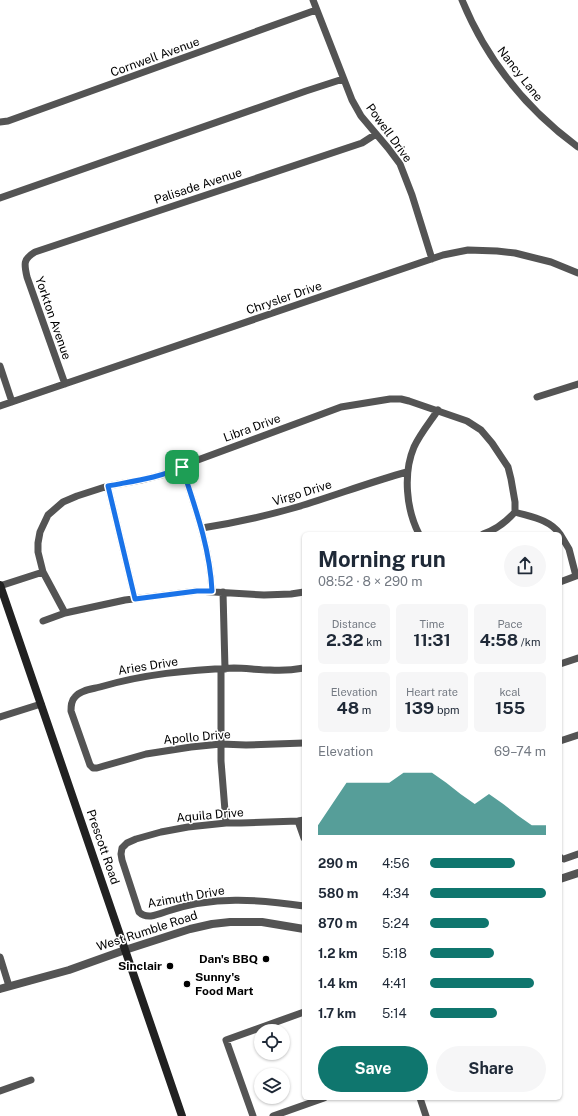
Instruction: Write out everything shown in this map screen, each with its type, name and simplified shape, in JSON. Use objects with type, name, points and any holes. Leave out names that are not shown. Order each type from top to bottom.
[{"type":"main road","name":"Prescott Road","points":[[0,586],[182,1116]]},
{"type":"street","name":"Powell Drive","points":[[313,0],[352,100],[361,116],[400,164],[412,195],[432,259]]},
{"type":"street","name":"Nancy Lane","points":[[462,0],[479,37],[503,74],[522,98],[543,119],[578,147]]},
{"type":"street","name":"Cornwell Avenue","points":[[0,122],[8,121],[316,10]]},
{"type":"street","points":[[0,198],[344,79]]},
{"type":"street","name":"Palisade Avenue","points":[[27,258],[35,252],[362,143],[376,134]]},
{"type":"street","name":"Chrysler Drive","points":[[0,406],[432,259],[468,250],[515,253],[551,262],[578,273]]},
{"type":"street","name":"Yorkton Avenue","points":[[27,258],[24,267],[27,277],[65,384]]},
{"type":"street","points":[[0,366],[12,402]]},
{"type":"street","points":[[537,397],[578,384]]},
{"type":"street","name":"Libra Drive","points":[[65,613],[43,572],[38,552],[38,543],[43,525],[48,515],[63,502],[108,486],[141,480],[174,471],[195,460],[341,407],[390,399],[401,399],[438,410],[467,421],[481,430],[492,443],[508,467],[515,502],[515,512]]},
{"type":"street","points":[[418,532],[410,508],[407,472],[414,447],[438,410]]},
{"type":"street","points":[[182,467],[202,528],[212,575],[212,591]]},
{"type":"street","name":"Virgo Drive","points":[[202,528],[239,522],[297,507],[407,472]]},
{"type":"street","points":[[108,486],[135,599]]},
{"type":"street","points":[[487,532],[508,520],[515,512],[544,520],[558,532]]},
{"type":"street","points":[[562,537],[569,548],[576,576],[562,581]]},
{"type":"street","points":[[0,586],[43,572]]},
{"type":"street","points":[[43,621],[65,613],[135,599],[197,591],[264,595],[302,592]]},
{"type":"street","points":[[223,592],[221,761],[226,823]]},
{"type":"street","points":[[562,663],[578,658]]},
{"type":"street","name":"Aries Drive","points":[[93,768],[90,764],[71,711],[75,695],[81,692],[109,684],[173,672],[235,668],[270,670],[302,668]]},
{"type":"street","points":[[0,717],[41,704]]},
{"type":"street","points":[[562,740],[578,735]]},
{"type":"street","name":"Apollo Drive","points":[[93,768],[167,750],[221,744],[246,745],[302,743]]},
{"type":"street","name":"Aquila Drive","points":[[122,848],[127,843],[136,839],[188,827],[226,823],[301,820]]},
{"type":"street","name":"Azimuth Drive","points":[[122,848],[122,860],[139,912],[143,915],[153,916],[170,910],[207,902],[230,900],[275,901],[302,906]]},
{"type":"street","points":[[562,858],[578,854]]},
{"type":"street","points":[[562,878],[578,873]]},
{"type":"street","name":"West Rumble Road","points":[[0,989],[69,970],[190,929],[212,924],[230,922],[262,922],[276,923],[302,929]]},
{"type":"street","points":[[0,957],[10,986]]},
{"type":"street","points":[[253,1116],[226,1040],[302,1013]]},
{"type":"street","points":[[0,1091],[31,1080]]},
{"type":"street","points":[[273,1116],[318,1100]]},
{"type":"street","points":[[421,1100],[426,1116]]},
{"type":"place","name":"Dan's BBQ","points":[[266,959]]},
{"type":"place","name":"Sinclair","points":[[170,966]]},
{"type":"place","name":"Sunny's Food Mart","points":[[187,984]]},
{"type":"route","points":[[182,467],[202,528],[212,575],[212,591],[197,591],[135,599],[108,486],[166,474],[182,467]]}]
